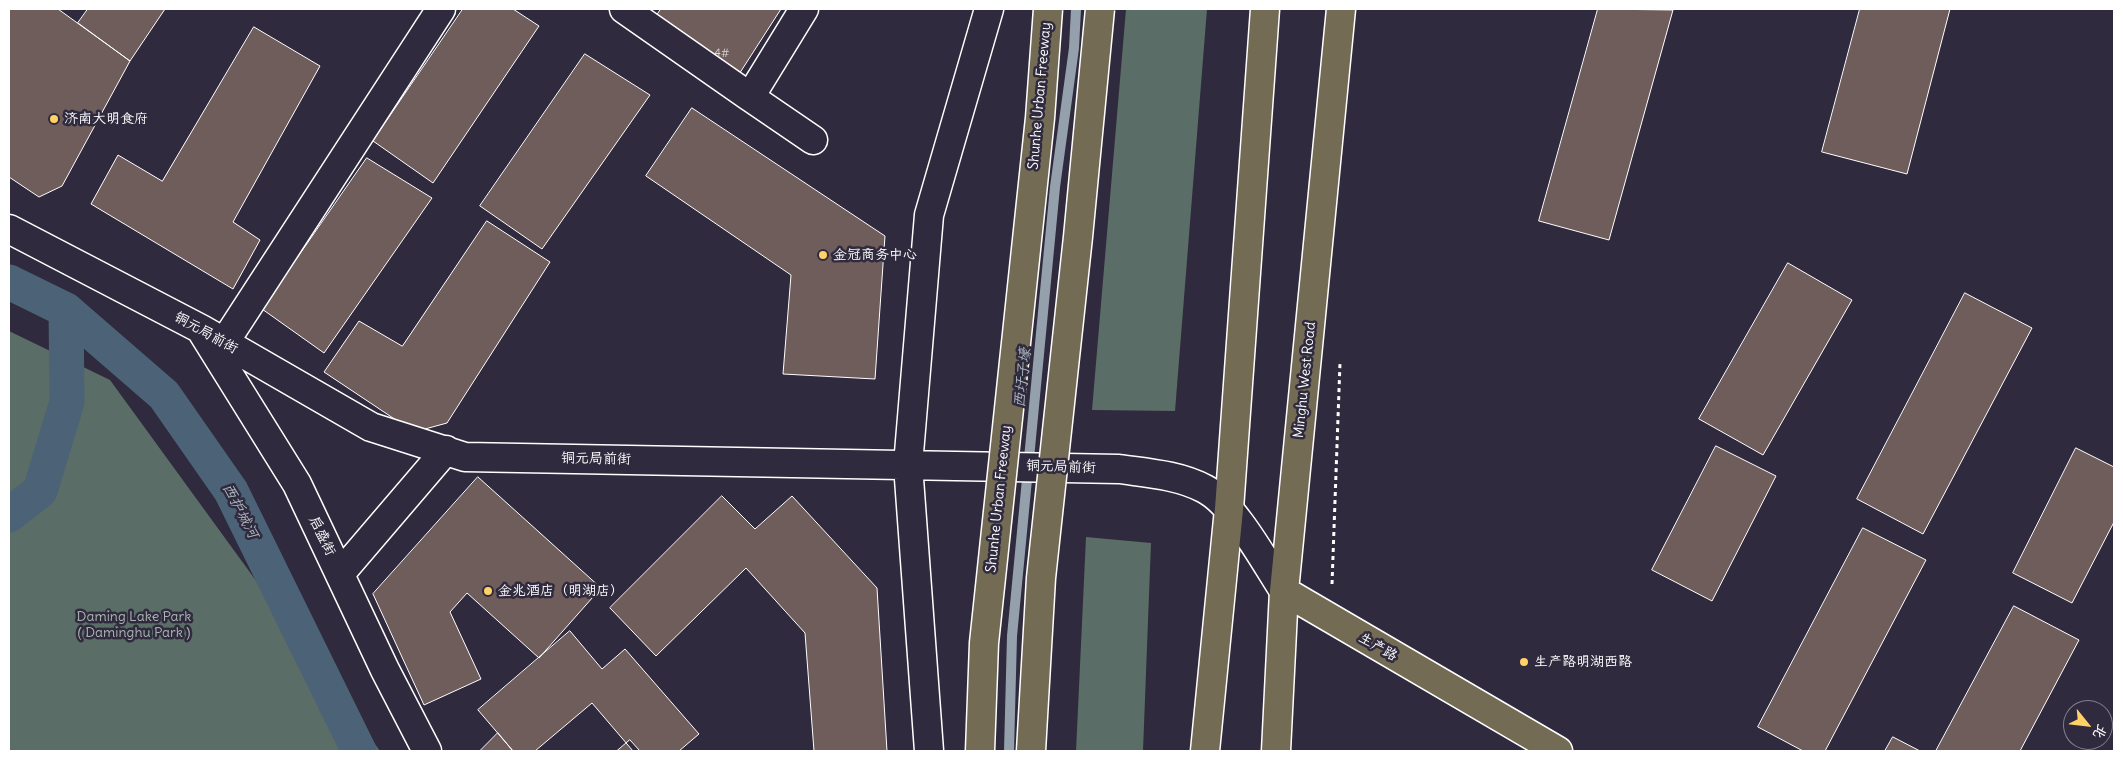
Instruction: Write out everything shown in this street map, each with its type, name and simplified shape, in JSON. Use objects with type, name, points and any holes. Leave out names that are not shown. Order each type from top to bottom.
[{"type":"main road","name":"Shunhe Urban Freeway","points":[[980,751],[984,643],[1040,118],[1048,9]]},
{"type":"main road","points":[[1031,751],[1041,578],[1076,256],[1100,9]]},
{"type":"main road","points":[[1204,751],[1229,509],[1265,9]]},
{"type":"main road","name":"Minghu West Road","points":[[1276,751],[1284,591],[1341,9]]},
{"type":"main road","name":"生产路","points":[[1284,591],[1558,751]]},
{"type":"street","points":[[224,343],[441,9]]},
{"type":"street","points":[[624,9],[813,140]]},
{"type":"street","points":[[750,97],[804,9]]},
{"type":"street","points":[[929,751],[908,465],[929,214],[989,9]]},
{"type":"street","name":"铜元局前街","points":[[9,229],[201,329],[371,427],[465,456],[1119,469],[1176,478],[1206,489],[1229,509]]},
{"type":"street","name":"启盛街","points":[[201,329],[297,484],[385,670],[427,751]]},
{"type":"street","points":[[340,574],[446,450]]},
{"type":"street","name":"生产路","points":[[1229,509],[1284,591]]},
{"type":"path","points":[[1331,619],[1340,359]]},
{"type":"green space","points":[[1126,9],[1207,9],[1175,411],[1092,410]]},
{"type":"green space","name":"Daming Lake Park ( Daminghu Park )","points":[[9,331],[110,380],[380,751],[9,751]]},
{"type":"green space","points":[[1086,537],[1151,543],[1143,751],[1076,751]]},
{"type":"building","name":"济南大明食府","points":[[9,9],[58,9],[130,61],[62,186],[39,197],[9,177]]},
{"type":"building","points":[[88,9],[165,9],[130,61],[78,23]]},
{"type":"building","points":[[463,9],[513,9],[539,26],[433,183],[373,141]]},
{"type":"building","points":[[661,9],[781,9],[734,82],[650,26]]},
{"type":"building","points":[[1598,9],[1673,10],[1609,240],[1539,221]]},
{"type":"building","points":[[1860,9],[1950,9],[1907,174],[1822,152]]},
{"type":"building","points":[[254,27],[320,66],[233,222],[260,240],[233,289],[91,204],[118,155],[162,181]]},
{"type":"building","points":[[585,54],[650,95],[542,249],[480,206]]},
{"type":"building","name":"金冠商务中心","points":[[692,108],[885,236],[875,379],[783,374],[791,275],[646,176]]},
{"type":"building","points":[[367,158],[432,198],[324,353],[262,309]]},
{"type":"building","points":[[487,221],[550,262],[447,423],[414,432],[324,372],[359,321],[402,346]]},
{"type":"building","points":[[1788,263],[1852,300],[1763,455],[1699,419]]},
{"type":"building","points":[[1965,293],[2032,328],[1923,534],[1857,499]]},
{"type":"building","points":[[1716,446],[1776,476],[1712,601],[1652,570]]},
{"type":"building","points":[[2076,448],[2114,467],[2114,522],[2072,603],[2013,573]]},
{"type":"building","name":"金兆酒店（明湖店）","points":[[478,477],[601,588],[539,658],[467,593],[450,612],[481,679],[424,705],[373,594]]},
{"type":"building","points":[[722,496],[755,529],[792,496],[877,588],[887,751],[814,751],[805,633],[746,568],[656,656],[610,608]]},
{"type":"building","points":[[1863,528],[1926,560],[1825,751],[1803,751],[1758,727]]},
{"type":"building","points":[[2014,606],[2079,640],[2020,751],[1936,751]]},
{"type":"building","points":[[570,631],[602,669],[625,649],[699,734],[679,751],[633,751],[592,703],[535,751],[513,751],[478,710]]},
{"type":"building","points":[[498,733],[513,751],[480,751]]},
{"type":"building","points":[[1893,737],[1920,751],[1885,751]]},
{"type":"building","points":[[630,740],[640,751],[617,751]]},
{"type":"waterway","name":"西圩子壕","points":[[1009,751],[1012,636],[1055,187],[1074,48],[1076,9]]},
{"type":"waterway","name":"西护城河","points":[[9,282],[66,310],[164,395],[231,491],[359,751]]},
{"type":"waterway","points":[[9,515],[40,491],[67,402],[66,310]]},
{"type":"place","name":"济南大明食府","points":[[54,119]]},
{"type":"place","name":"金冠商务中心","points":[[823,255]]},
{"type":"place","name":"金兆酒店（明湖店）","points":[[488,591]]},
{"type":"place","name":"生产路明湖西路","points":[[1524,662]]}]
